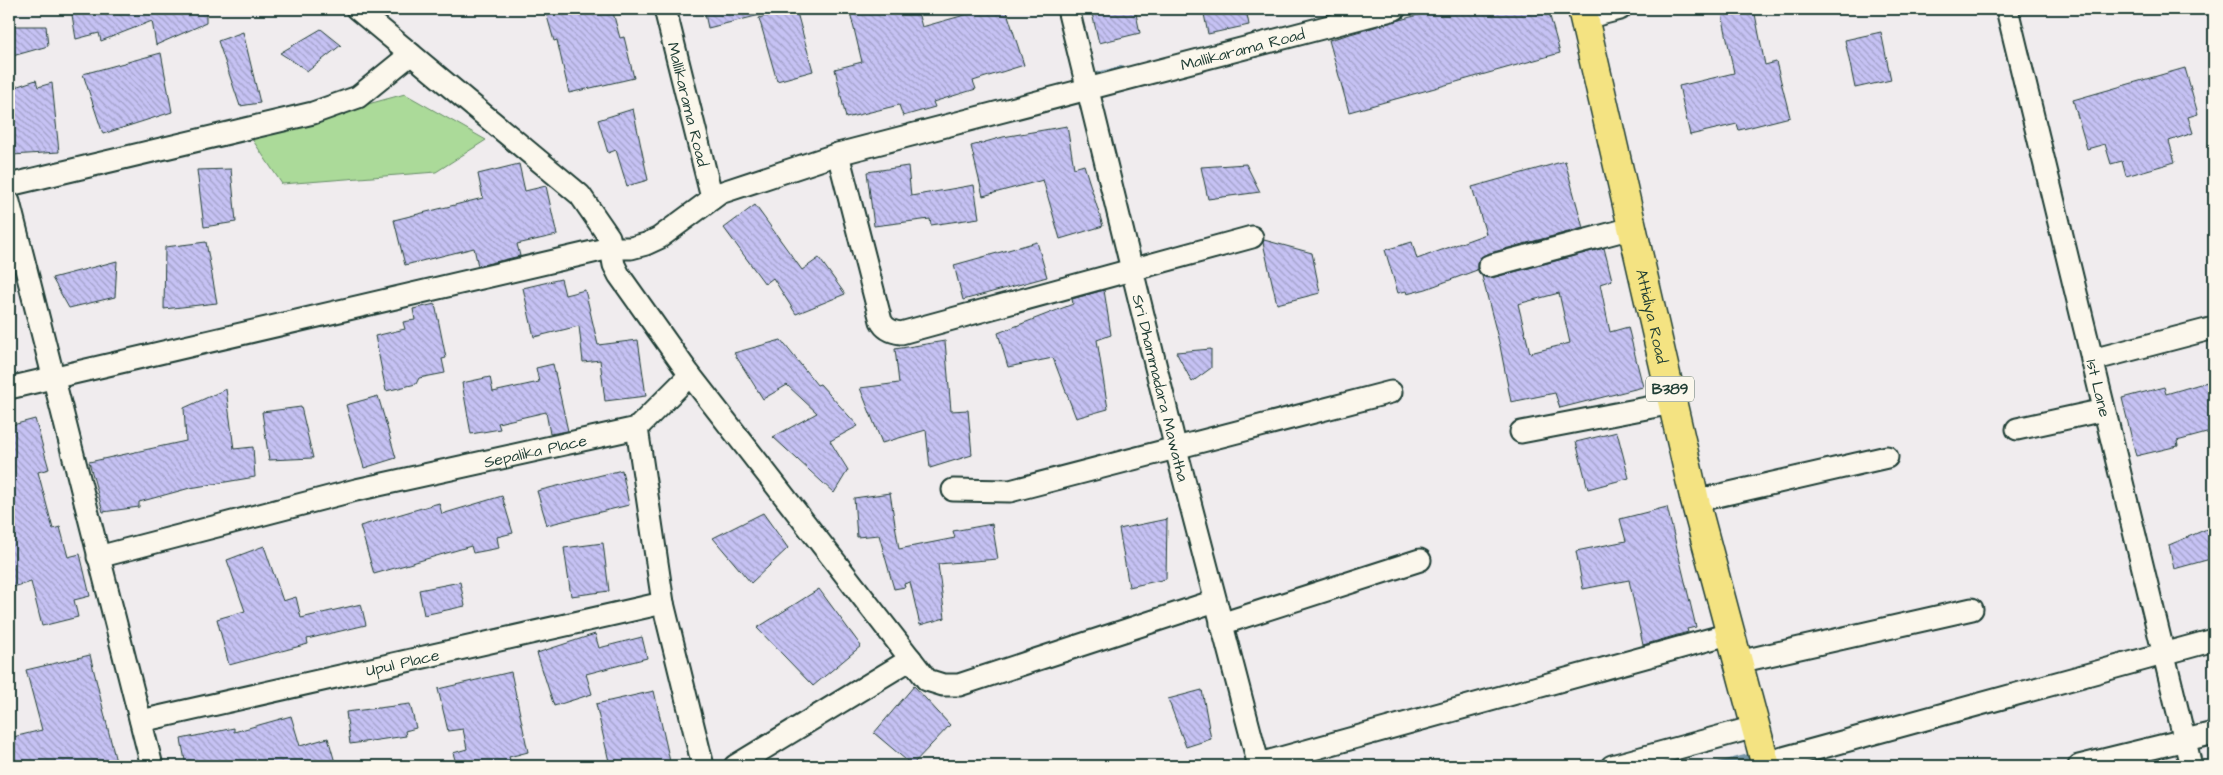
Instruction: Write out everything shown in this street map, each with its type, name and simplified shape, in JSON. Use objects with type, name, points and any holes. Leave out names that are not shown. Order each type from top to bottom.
[{"type":"main road","name":"Attidiya Road","points":[[1583,14],[1694,502],[1765,765]]},
{"type":"street","points":[[357,9],[580,195],[609,237],[614,266],[619,275],[690,375],[927,680],[943,686],[959,685],[1215,602]]},
{"type":"street","name":"Mallikarama Road","points":[[665,9],[712,198]]},
{"type":"street","name":"Sri Dhammadara Mawatha","points":[[1068,9],[1089,87],[1131,269],[1176,449],[1259,765]]},
{"type":"street","name":"Mallikarama Road","points":[[9,388],[610,248],[631,248],[659,238],[712,198],[838,154],[1089,87],[1395,9]]},
{"type":"street","points":[[1583,14],[1620,9]]},
{"type":"street","name":"1st Lane","points":[[2007,9],[2192,766]]},
{"type":"street","points":[[9,185],[313,113],[358,97],[411,54]]},
{"type":"street","points":[[838,154],[881,321],[884,326],[894,332],[901,333],[1252,237]]},
{"type":"street","points":[[9,202],[52,378],[152,766]]},
{"type":"street","points":[[1489,266],[1632,228]]},
{"type":"street","points":[[2092,360],[2214,328]]},
{"type":"street","points":[[690,375],[637,428],[663,603],[700,766]]},
{"type":"street","points":[[954,490],[1010,491],[1391,392]]},
{"type":"street","points":[[1521,432],[1673,403]]},
{"type":"street","points":[[2017,429],[2104,410]]},
{"type":"street","name":"Sepalika Place","points":[[98,557],[356,490],[637,428]]},
{"type":"street","points":[[1694,502],[1887,457]]},
{"type":"street","points":[[1221,624],[1420,560]]},
{"type":"street","name":"Upul Place","points":[[141,721],[663,603]]},
{"type":"street","points":[[1738,662],[1972,609]]},
{"type":"street","points":[[1259,765],[1729,634]]},
{"type":"street","points":[[1765,765],[2214,640]]},
{"type":"street","points":[[735,766],[911,659]]},
{"type":"street","points":[[1612,766],[1755,727]]},
{"type":"street","points":[[2080,766],[2214,734]]},
{"type":"green space","points":[[405,94],[486,140],[436,172],[282,184],[250,136]]},
{"type":"building","points":[[71,9],[206,9],[206,23],[156,45],[152,21],[101,41],[99,33],[76,39]]},
{"type":"building","points":[[545,9],[612,9],[620,38],[624,37],[634,78],[569,93],[557,40],[554,41]]},
{"type":"building","points":[[704,9],[759,9],[760,15],[708,28]]},
{"type":"building","points":[[796,9],[813,71],[777,81],[759,18]]},
{"type":"building","points":[[862,9],[917,9],[922,27],[986,9],[1006,9],[1024,65],[973,81],[976,89],[933,102],[935,107],[903,116],[899,105],[846,118],[835,69],[862,62],[850,12]]},
{"type":"building","points":[[1091,9],[1135,9],[1140,33],[1099,43]]},
{"type":"building","points":[[1203,9],[1246,9],[1249,25],[1208,34]]},
{"type":"building","points":[[1439,9],[1548,9],[1560,53],[1349,112],[1329,40]]},
{"type":"building","points":[[1721,9],[1754,9],[1765,65],[1776,62],[1790,117],[1739,130],[1737,124],[1690,135],[1679,86],[1734,73]]},
{"type":"building","points":[[9,26],[46,26],[48,46],[9,57]]},
{"type":"building","points":[[321,29],[341,45],[308,71],[280,53]]},
{"type":"building","points":[[243,32],[260,103],[240,106],[218,41]]},
{"type":"building","points":[[1881,32],[1891,80],[1855,88],[1845,40]]},
{"type":"building","points":[[161,53],[172,112],[103,134],[83,74]]},
{"type":"building","points":[[2185,68],[2198,114],[2188,117],[2193,133],[2169,141],[2175,162],[2126,176],[2122,161],[2111,164],[2105,144],[2087,149],[2073,100]]},
{"type":"building","points":[[36,80],[38,87],[52,83],[59,152],[12,155],[9,130],[9,89]]},
{"type":"building","points":[[633,109],[648,180],[627,186],[616,150],[608,153],[598,120]]},
{"type":"building","points":[[1067,126],[1074,168],[1084,165],[1103,226],[1060,239],[1043,180],[983,196],[971,146],[1003,137]]},
{"type":"building","points":[[1565,161],[1583,228],[1486,254],[1477,262],[1477,270],[1426,289],[1407,294],[1406,291],[1398,293],[1385,250],[1412,242],[1417,259],[1486,234],[1472,187]]},
{"type":"building","points":[[519,164],[525,191],[546,186],[557,235],[517,244],[520,256],[478,266],[474,248],[405,265],[394,220],[483,198],[478,174]]},
{"type":"building","points":[[1246,164],[1260,192],[1208,199],[1201,167]]},
{"type":"building","points":[[908,166],[911,196],[974,185],[979,218],[931,225],[930,219],[874,226],[867,172]]},
{"type":"building","points":[[231,169],[236,222],[204,227],[197,170]]},
{"type":"building","points":[[755,205],[802,270],[819,258],[845,294],[796,314],[773,278],[765,284],[724,228]]},
{"type":"building","points":[[1264,240],[1312,253],[1320,293],[1277,304],[1263,243]]},
{"type":"building","points":[[206,242],[217,303],[164,309],[165,247]]},
{"type":"building","points":[[1037,242],[1047,277],[963,300],[954,265]]},
{"type":"building","points":[[1604,248],[1612,280],[1600,284],[1610,332],[1628,327],[1643,387],[1560,408],[1555,393],[1511,402],[1500,346],[1482,276],[1492,278]],"holes":[[[1559,293],[1570,343],[1530,353],[1518,304]]]},
{"type":"building","points":[[117,261],[115,297],[69,308],[52,278]]},
{"type":"building","points":[[561,279],[565,295],[585,290],[598,345],[638,340],[646,396],[605,401],[600,360],[583,362],[579,326],[534,337],[523,288]]},
{"type":"building","points":[[1104,290],[1111,335],[1097,340],[1108,409],[1076,418],[1053,358],[1008,367],[998,333],[1073,304],[1072,299]]},
{"type":"building","points":[[435,304],[446,358],[442,359],[445,373],[419,378],[416,384],[386,391],[375,336],[405,329],[403,322],[415,320],[413,309]]},
{"type":"building","points":[[781,340],[817,385],[820,384],[858,426],[830,441],[848,470],[834,493],[773,437],[817,413],[787,385],[763,399],[734,353]]},
{"type":"building","points":[[945,341],[951,411],[968,410],[972,455],[930,468],[926,430],[882,443],[860,388],[899,383],[895,349]]},
{"type":"building","points":[[1211,349],[1211,368],[1192,382],[1176,352]]},
{"type":"building","points":[[553,364],[568,431],[550,434],[546,412],[498,423],[500,429],[471,434],[462,383],[490,377],[493,392],[539,382],[536,368]]},
{"type":"building","points":[[2214,380],[2214,431],[2177,441],[2178,446],[2136,456],[2122,398],[2164,387],[2166,394]]},
{"type":"building","points":[[226,389],[234,449],[253,447],[255,477],[190,488],[139,502],[139,507],[103,512],[89,462],[186,441],[184,408]]},
{"type":"building","points":[[378,396],[396,458],[364,468],[346,405]]},
{"type":"building","points":[[301,407],[313,458],[269,460],[262,412]]},
{"type":"building","points":[[35,419],[49,469],[38,472],[53,529],[60,527],[68,557],[80,554],[90,596],[74,600],[78,617],[42,626],[31,582],[9,588],[9,540],[14,539],[9,518],[9,426]]},
{"type":"building","points":[[1617,432],[1629,478],[1588,489],[1576,442]]},
{"type":"building","points":[[622,470],[629,505],[547,525],[537,491]]},
{"type":"building","points":[[890,493],[899,549],[955,538],[953,531],[992,524],[998,559],[938,564],[945,618],[920,625],[910,582],[904,584],[905,587],[894,589],[879,535],[857,537],[854,498]]},
{"type":"building","points":[[502,496],[513,533],[497,537],[499,548],[473,553],[471,546],[374,574],[360,526],[439,503],[442,514]]},
{"type":"building","points":[[1667,507],[1696,627],[1687,629],[1688,632],[1643,645],[1629,580],[1583,589],[1576,551],[1626,541],[1620,519]]},
{"type":"building","points":[[763,513],[788,548],[751,583],[713,538]]},
{"type":"building","points":[[1167,519],[1166,579],[1129,587],[1119,529]]},
{"type":"building","points":[[2214,526],[2214,558],[2174,569],[2169,545]]},
{"type":"building","points":[[603,543],[609,591],[571,596],[564,548]]},
{"type":"building","points":[[264,546],[283,601],[296,597],[301,618],[361,604],[366,625],[307,639],[308,644],[229,665],[217,619],[245,611],[227,560]]},
{"type":"building","points":[[460,582],[465,606],[424,615],[419,590]]},
{"type":"building","points":[[819,589],[861,646],[813,686],[757,628]]},
{"type":"building","points":[[595,634],[599,648],[642,637],[647,658],[586,674],[592,694],[554,706],[537,653]]},
{"type":"building","points":[[90,655],[117,766],[9,766],[9,738],[42,730],[26,670]]},
{"type":"building","points":[[511,672],[528,752],[509,757],[512,766],[457,766],[453,753],[467,749],[463,729],[448,731],[438,689]]},
{"type":"building","points":[[914,686],[950,725],[912,765],[874,733]]},
{"type":"building","points":[[1202,690],[1211,739],[1186,747],[1168,699]]},
{"type":"building","points":[[654,691],[671,766],[610,766],[596,704]]},
{"type":"building","points":[[410,704],[416,728],[405,731],[406,736],[350,744],[346,712]]},
{"type":"building","points":[[291,716],[300,746],[328,738],[336,766],[186,766],[181,739],[234,728],[234,732]]},
{"type":"waterway","points":[[1398,14],[1418,9]]},
{"type":"waterway","points":[[1098,75],[1121,69]]},
{"type":"waterway","points":[[1715,766],[1749,757]]}]
